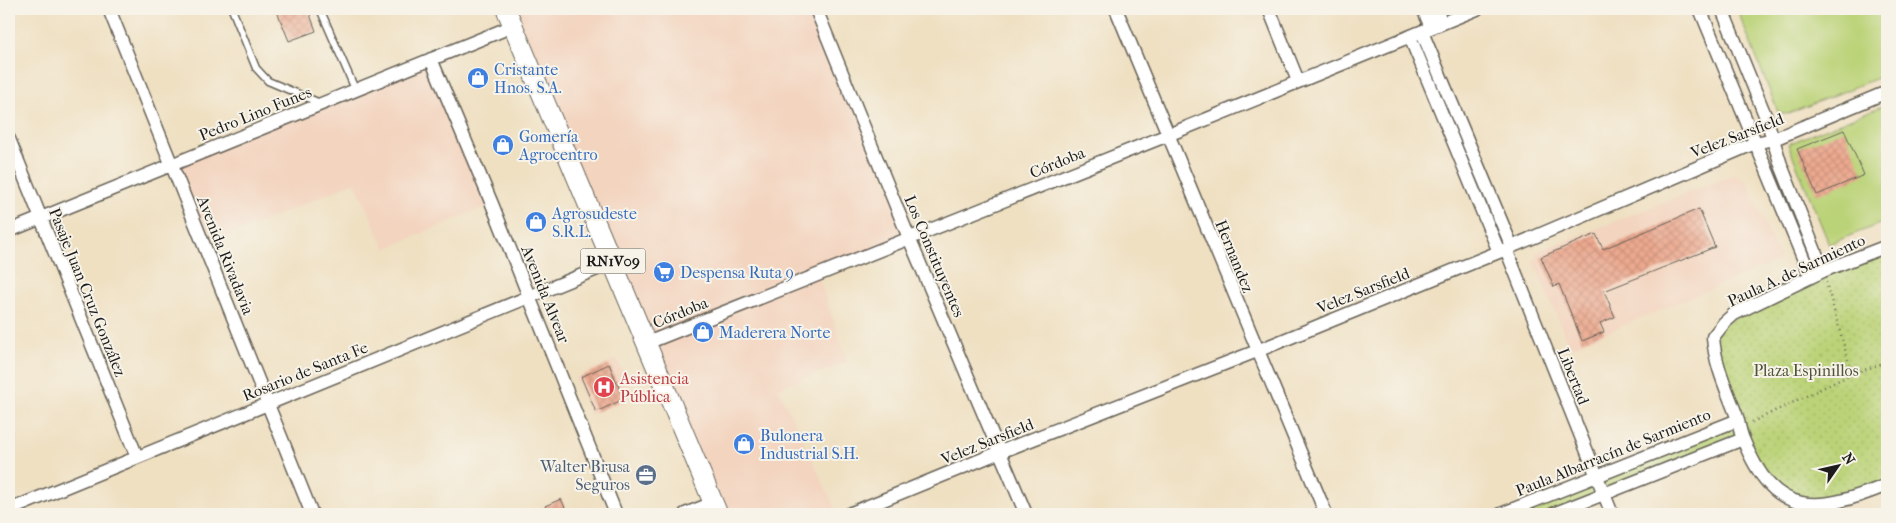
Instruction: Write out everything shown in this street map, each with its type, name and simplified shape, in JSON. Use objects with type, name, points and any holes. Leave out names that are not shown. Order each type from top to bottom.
[{"type":"main road","name":"RN1V09","points":[[506,9],[614,262],[716,509]]},
{"type":"street","name":"Avenida Rivadavia","points":[[109,9],[312,514]]},
{"type":"street","name":"Los Constituyentes","points":[[816,9],[909,238],[1026,514]]},
{"type":"street","name":"Hernandez","points":[[1116,9],[1326,514]]},
{"type":"street","points":[[1269,9],[1298,81]]},
{"type":"street","name":"Libertad","points":[[1423,9],[1426,30],[1506,249],[1612,514]]},
{"type":"street","name":"Libertad","points":[[1426,30],[1436,9]]},
{"type":"street","name":"Córdoba","points":[[647,343],[1168,135],[1477,9]]},
{"type":"street","points":[[1700,9],[1811,277]]},
{"type":"street","points":[[1722,9],[1774,139],[1781,165],[1823,271]]},
{"type":"street","name":"Pedro Lino Funes","points":[[9,231],[514,26]]},
{"type":"street","name":"Avenida Alvear","points":[[431,59],[616,514]]},
{"type":"street","name":"Velez Sarsfield","points":[[849,514],[1000,452],[1257,351],[1506,249],[1755,143],[1774,139],[1887,92]]},
{"type":"street","name":"Pasaje Juan Cruz González","points":[[9,139],[137,457]]},
{"type":"street","name":"Paula A. de Sarmiento","points":[[1887,246],[1823,271],[1734,314],[1724,322],[1713,337],[1715,358],[1740,429],[1763,478],[1781,494],[1805,505],[1824,505],[1845,501],[1887,487]]},
{"type":"street","name":"Rosario de Santa Fe","points":[[9,510],[614,262]]},
{"type":"street","points":[[1553,514],[1604,494],[1740,429]]},
{"type":"street","name":"Paula Albarracín de Sarmiento","points":[[1501,514],[1597,476],[1740,429]]},
{"type":"street","points":[[685,514],[716,509]]},
{"type":"lane","points":[[232,9],[256,68],[268,81],[321,103]]},
{"type":"lane","points":[[320,9],[355,90]]},
{"type":"path","points":[[1823,271],[1852,374]]},
{"type":"path","points":[[1740,429],[1852,374],[1887,362]]},
{"type":"shaded area","points":[[506,9],[816,9],[909,238],[818,275],[847,362],[778,388],[838,514],[718,514]]},
{"type":"shaded area","points":[[431,59],[492,204],[385,249],[355,182],[205,246],[172,164]]},
{"type":"shaded area","points":[[1733,175],[1746,179],[1780,260],[1570,348],[1534,263],[1537,252]]},
{"type":"shaded area","name":"Asistencia Pública","points":[[617,359],[634,396],[590,415],[575,378]]},
{"type":"green space","points":[[1737,9],[1887,9],[1887,74],[1788,114],[1778,112]]},
{"type":"green space","points":[[1887,104],[1887,221],[1829,244],[1788,144]]},
{"type":"green space","name":"Plaza Espinillos","points":[[1887,246],[1887,485],[1805,505],[1763,478],[1713,337],[1724,323]]},
{"type":"green space","points":[[1738,420],[1743,439],[1553,514],[1501,514]]},
{"type":"building","points":[[276,9],[308,9],[316,31],[289,41]]},
{"type":"building","points":[[1844,130],[1864,175],[1817,195],[1797,149]]},
{"type":"building","points":[[1699,209],[1715,247],[1604,291],[1615,317],[1600,323],[1604,332],[1582,341],[1559,284],[1554,287],[1541,257],[1596,234],[1603,249]]},
{"type":"building","name":"Asistencia Pública","points":[[609,364],[624,399],[596,412],[581,377]]},
{"type":"building","points":[[561,499],[568,514],[548,514],[545,506]]},
{"type":"place","name":"Cristante Hnos. S.A.","points":[[478,78]]},
{"type":"place","name":"Gomería Agrocentro","points":[[503,145]]},
{"type":"place","name":"Agrosudeste S.R.L.","points":[[536,222]]},
{"type":"place","name":"Despensa Ruta 9","points":[[664,272]]},
{"type":"place","name":"Maderera Norte","points":[[703,332]]},
{"type":"place","name":"Asistencia Pública","points":[[604,387]]},
{"type":"place","name":"Bulonera Industrial S.H.","points":[[744,444]]},
{"type":"place","name":"Walter Brusa Seguros","points":[[646,475]]}]
